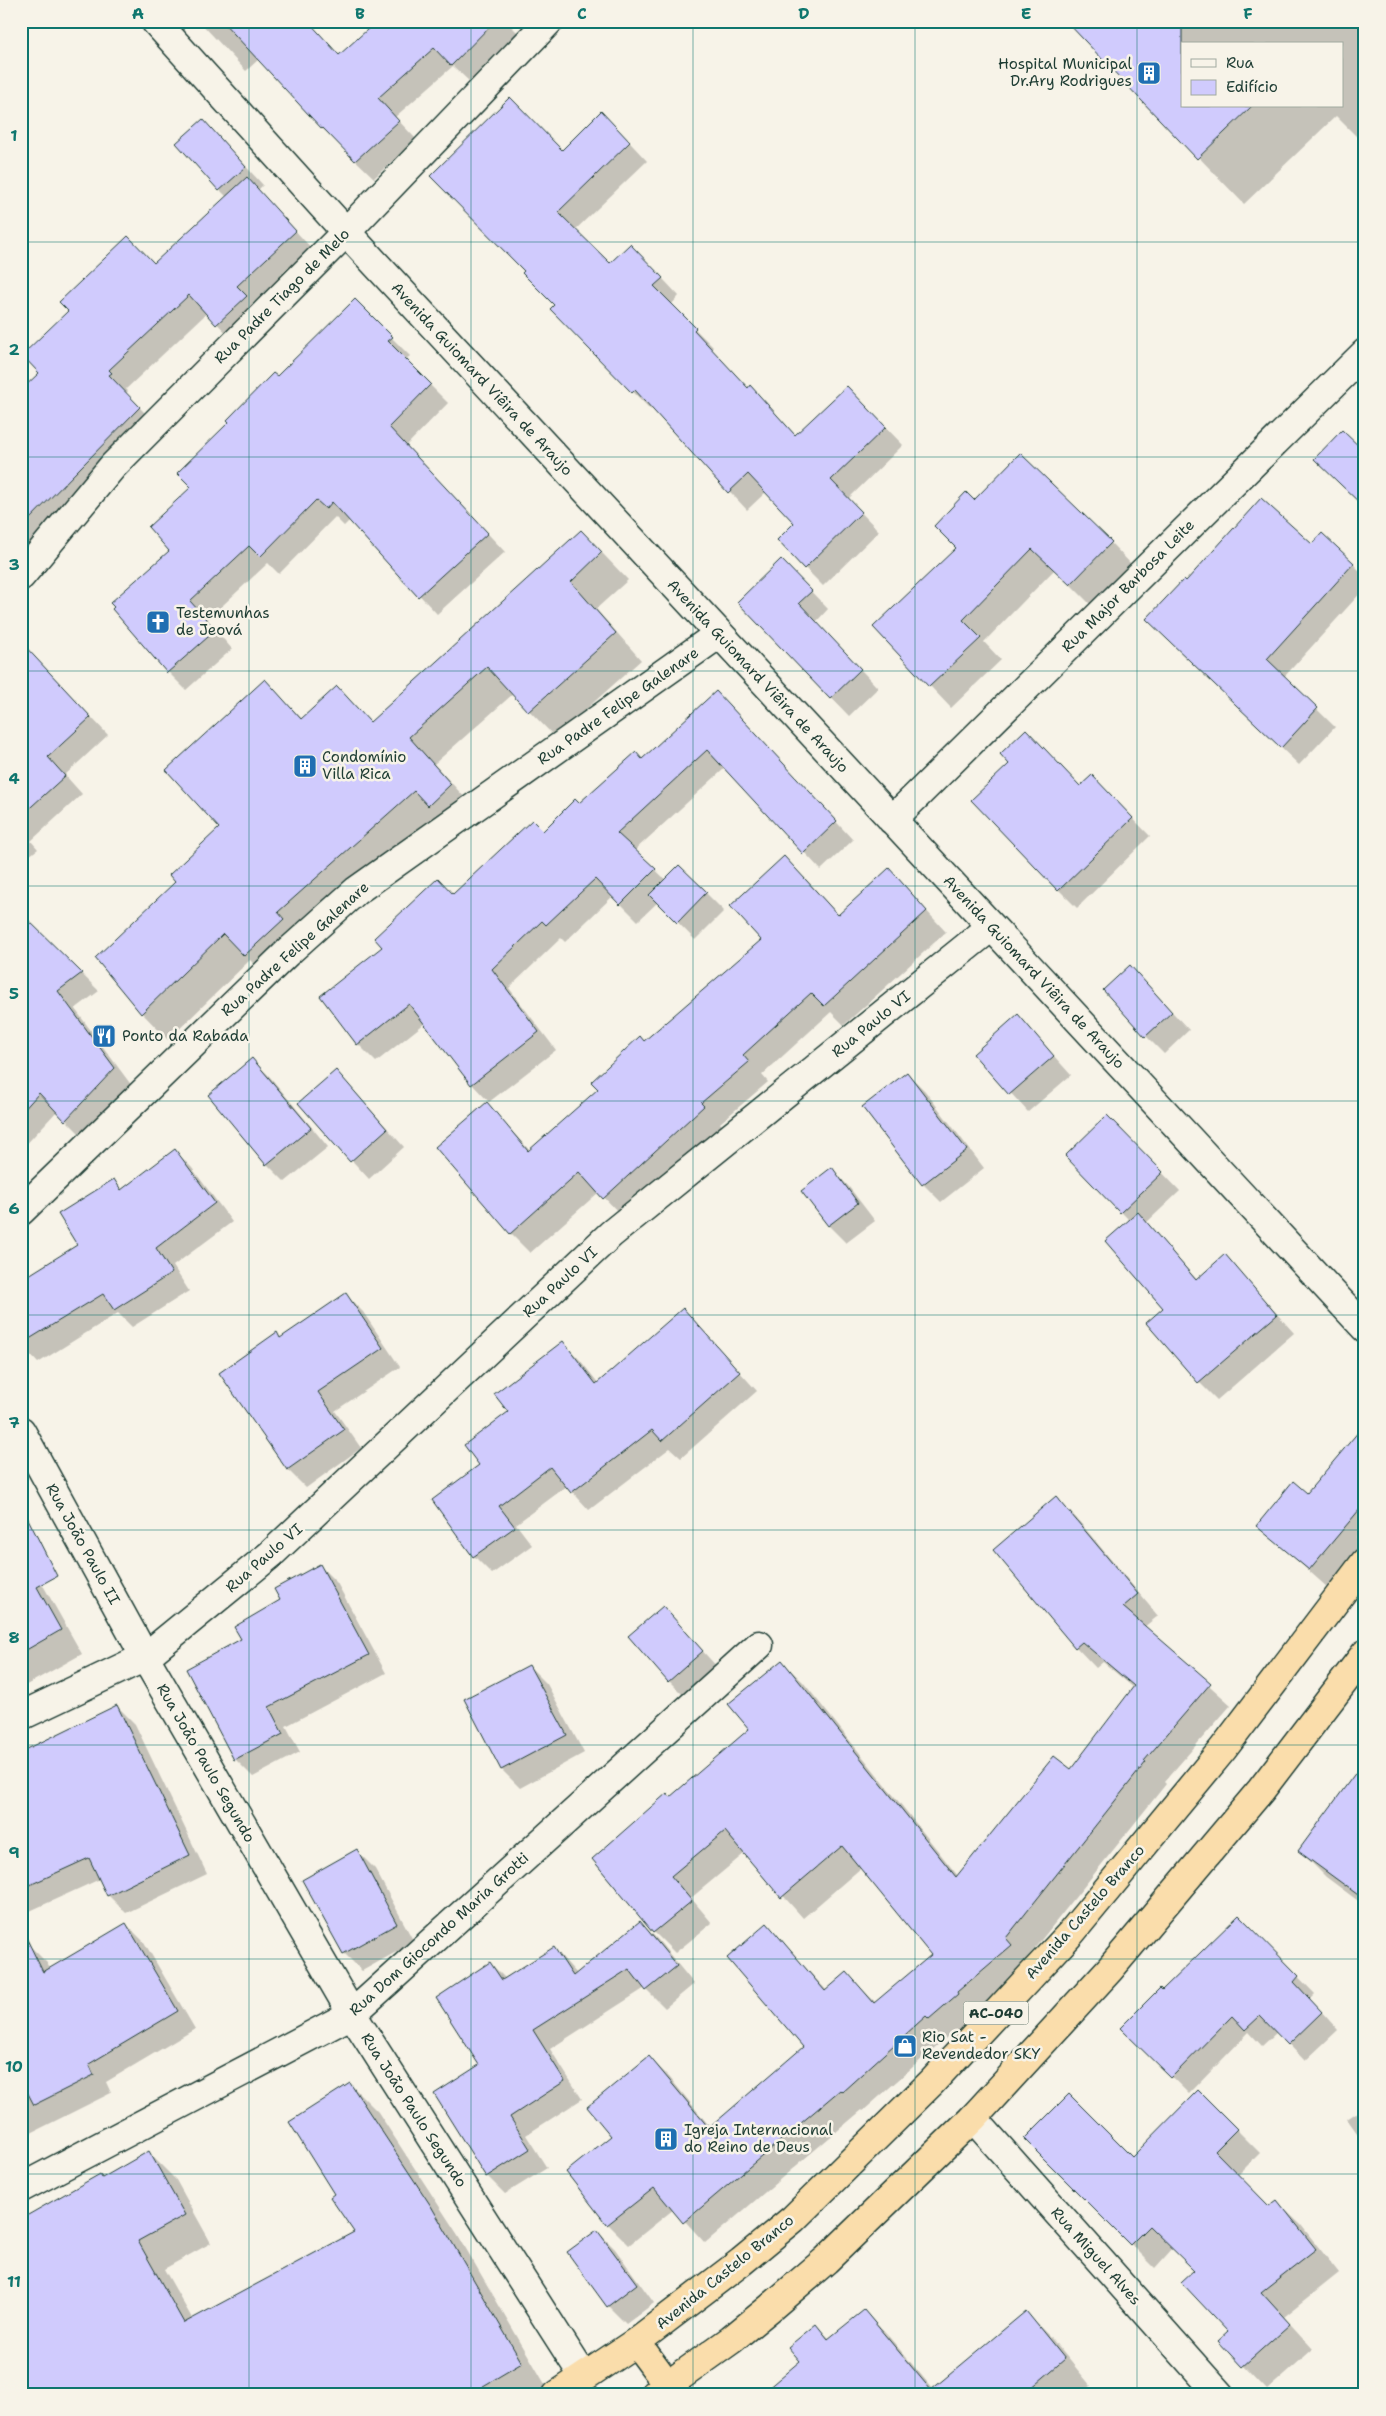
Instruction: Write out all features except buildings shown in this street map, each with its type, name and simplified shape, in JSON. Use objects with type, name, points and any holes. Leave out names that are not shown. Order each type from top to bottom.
[{"type":"highway","name":"Avenida Castelo Branco","points":[[557,2395],[636,2342],[741,2262],[793,2218],[939,2074],[1070,1933],[1223,1749],[1365,1562]]},
{"type":"highway","points":[[636,2342],[661,2390],[731,2340],[805,2278],[973,2118],[1123,1954],[1261,1790],[1365,1654]]},
{"type":"street","name":"Avenida Guiomard Viêira de Araujo","points":[[155,21],[346,232],[1365,1328]]},
{"type":"street","name":"Rua Padre Tiago de Melo","points":[[21,576],[113,466],[346,232],[549,21]]},
{"type":"street","name":"Rua Major Barbosa Leite","points":[[892,820],[1365,353]]},
{"type":"street","name":"Rua Padre Felipe Galenare","points":[[21,1211],[287,953],[356,891],[719,634]]},
{"type":"street","name":"Rua Paulo VI","points":[[21,1716],[145,1657],[271,1554],[611,1234],[991,927]]},
{"type":"street","name":"Rua João Paulo II","points":[[21,1432],[145,1657]]},
{"type":"street","name":"Rua Dom Giocondo Maria Grotti","points":[[21,2188],[352,2014],[759,1645]]},
{"type":"street","name":"Rua João Paulo Segundo","points":[[145,1657],[352,2014],[584,2377]]},
{"type":"street","name":"Rua Miguel Alves","points":[[973,2118],[1220,2395]]},
{"type":"place","name":"Hospital Municipal Dr.Ary Rodrigues","points":[[1149,73]]},
{"type":"place","name":"Testemunhas de Jeová","points":[[158,622]]},
{"type":"place","name":"Condomínio Villa Rica","points":[[305,766]]},
{"type":"place","name":"Ponto da Rabada","points":[[104,1036]]},
{"type":"place","name":"Rio Sat - Revendedor SKY","points":[[905,2046]]},
{"type":"place","name":"Igreja Internacional do Reino de Deus","points":[[666,2139]]}]
